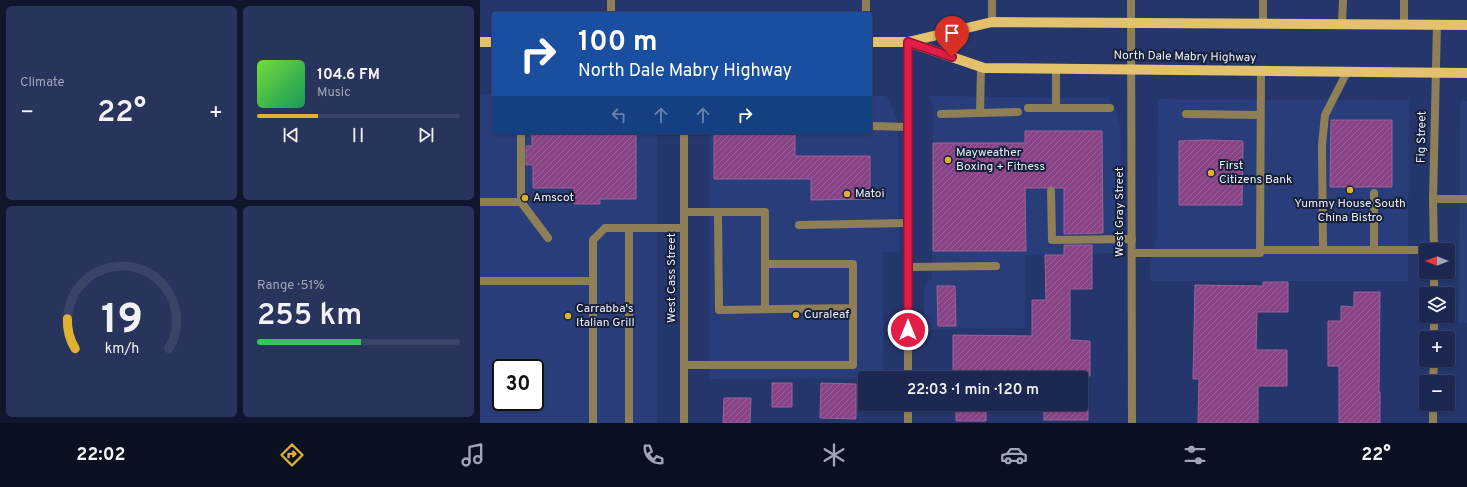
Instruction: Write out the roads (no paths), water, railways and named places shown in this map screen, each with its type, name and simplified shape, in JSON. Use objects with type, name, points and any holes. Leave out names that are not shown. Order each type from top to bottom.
[{"type":"main road","name":"North Dale Mabry Highway","points":[[872,42],[908,42],[992,22],[1467,25]]},
{"type":"main road","points":[[480,42],[492,42]]},
{"type":"main road","name":"North Dale Mabry Highway","points":[[908,42],[981,68],[1467,73]]},
{"type":"street","points":[[611,0],[611,12]]},
{"type":"street","points":[[866,0],[866,12]]},
{"type":"street","points":[[992,0],[992,22]]},
{"type":"street","name":"West Gray Street","points":[[1131,0],[1132,423]]},
{"type":"street","points":[[1263,0],[1263,23]]},
{"type":"street","points":[[1342,24],[1343,0]]},
{"type":"street","points":[[1404,0],[1404,24]]},
{"type":"street","name":"Fig Street","points":[[1434,243],[1433,199],[1436,24]]},
{"type":"street","points":[[908,42],[908,371]]},
{"type":"street","points":[[980,113],[981,68]]},
{"type":"street","points":[[1056,69],[1056,108]]},
{"type":"street","points":[[1132,253],[1260,253],[1261,71]]},
{"type":"street","points":[[1323,250],[1322,145],[1325,115],[1347,72]]},
{"type":"street","points":[[1028,108],[1110,108]]},
{"type":"street","points":[[941,114],[1018,112]]},
{"type":"street","points":[[1186,114],[1261,115]]},
{"type":"street","points":[[872,126],[908,127]]},
{"type":"street","points":[[521,134],[521,202],[548,238]]},
{"type":"street","name":"West Cass Street","points":[[684,134],[684,423]]},
{"type":"street","points":[[1051,192],[1052,240],[1132,239]]},
{"type":"street","points":[[1374,193],[1374,250]]},
{"type":"street","points":[[1433,199],[1467,199]]},
{"type":"street","points":[[480,202],[521,202]]},
{"type":"street","points":[[684,212],[765,212],[765,309]]},
{"type":"street","points":[[718,212],[719,310],[853,308]]},
{"type":"street","points":[[799,225],[908,223]]},
{"type":"street","points":[[593,423],[593,240],[605,228],[684,228]]},
{"type":"street","points":[[629,228],[629,423]]},
{"type":"street","points":[[1260,250],[1419,250]]},
{"type":"street","points":[[684,365],[853,365],[853,264],[765,264]]},
{"type":"street","points":[[908,267],[996,266]]},
{"type":"street","points":[[480,281],[593,282]]},
{"type":"street","points":[[908,411],[908,423]]},
{"type":"street","points":[[1433,411],[1433,423]]},
{"type":"place","name":"Mayweather Boxing + Fitness","points":[[948,160]]},
{"type":"place","name":"First Citizens Bank","points":[[1211,173]]},
{"type":"place","name":"Yummy House South China Bistro","points":[[1350,190]]},
{"type":"place","name":"Matoi","points":[[847,194]]},
{"type":"place","name":"Amscot","points":[[525,198]]},
{"type":"place","name":"Curaleaf","points":[[796,315]]},
{"type":"place","name":"Carrabba's Italian Grill","points":[[568,316]]}]
